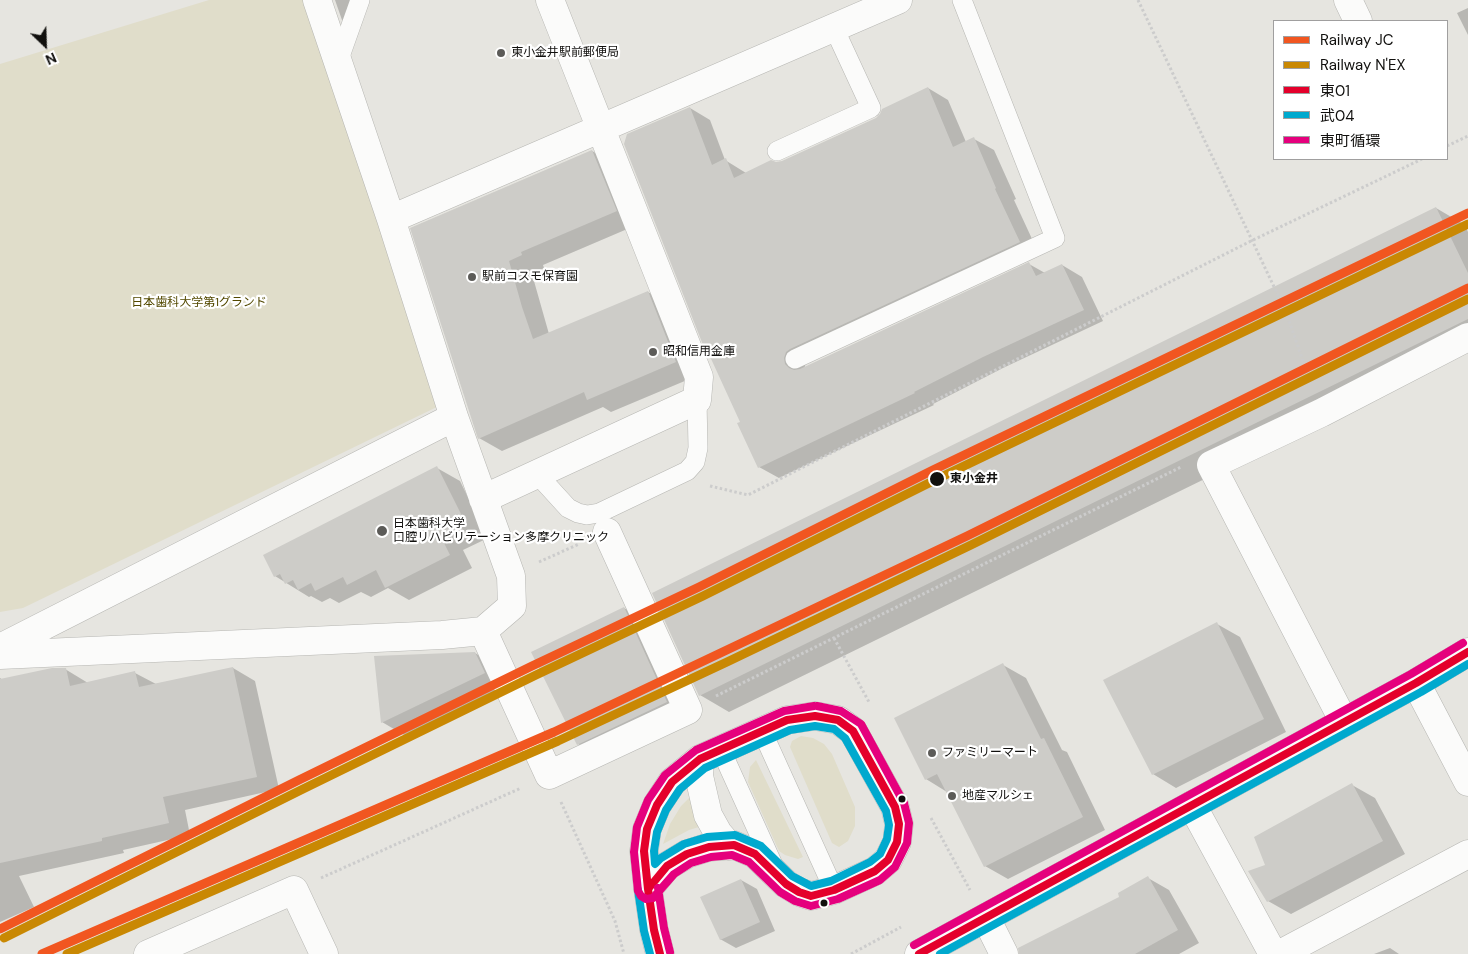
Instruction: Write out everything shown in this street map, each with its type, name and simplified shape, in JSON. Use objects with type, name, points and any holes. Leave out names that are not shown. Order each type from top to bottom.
[{"type":"street","points":[[0,656],[442,635],[483,631],[512,606],[511,576],[454,417],[391,218],[317,0]]},
{"type":"street","points":[[483,499],[697,400],[699,377],[550,0]]},
{"type":"street","points":[[391,218],[898,0]]},
{"type":"street","points":[[1348,0],[1358,20]]},
{"type":"street","points":[[1344,722],[1211,465],[1321,413],[1468,337]]},
{"type":"street","points":[[0,648],[454,417]]},
{"type":"street","points":[[483,631],[549,775],[688,710],[607,532]]},
{"type":"street","points":[[919,954],[1416,683],[1468,652]]},
{"type":"street","points":[[1416,683],[1468,782]]},
{"type":"street","points":[[648,889],[667,866],[686,854],[709,847],[734,845],[755,854],[786,884],[799,892],[811,896],[834,890],[875,871],[888,860],[897,842],[899,824],[895,807],[853,731],[838,720],[815,716],[787,720],[711,754],[672,782],[657,805],[647,829],[644,852],[648,889],[654,930],[660,954]]},
{"type":"street","points":[[711,754],[699,776],[708,815],[718,833],[729,846]]},
{"type":"street","points":[[1192,805],[1273,954]]},
{"type":"street","points":[[1280,954],[1468,854]]},
{"type":"street","points":[[148,954],[294,890],[324,954]]},
{"type":"street","points":[[986,918],[1004,954]]},
{"type":"lane","points":[[338,62],[360,0]]},
{"type":"lane","points":[[795,359],[1055,238],[962,0]]},
{"type":"lane","points":[[777,151],[871,108],[834,28]]},
{"type":"lane","points":[[537,474],[568,508],[587,515],[599,513],[687,471],[695,462],[698,448],[697,400]]},
{"type":"lane","points":[[762,731],[834,890]]},
{"type":"lane","points":[[711,754],[778,875]]},
{"type":"path","points":[[1138,0],[1286,312],[1321,413]]},
{"type":"path","points":[[1448,146],[1468,136]]},
{"type":"path","points":[[704,485],[748,494],[1251,241],[1420,160]]},
{"type":"path","points":[[931,489],[1286,312]]},
{"type":"path","points":[[688,710],[1182,466]]},
{"type":"path","points":[[511,576],[607,532]]},
{"type":"path","points":[[294,890],[549,775],[615,921],[624,954]]},
{"type":"green space","name":"日本歯科大学第1グランド","points":[[209,0],[305,0],[443,404],[23,608],[0,612],[0,64]]},
{"type":"green space","points":[[801,736],[813,738],[824,744],[832,754],[855,807],[855,826],[848,841],[839,847],[832,843],[790,747],[792,741]]},
{"type":"green space","points":[[756,760],[803,857],[798,859],[779,851],[748,782],[750,767]]},
{"type":"green space","points":[[690,797],[699,827],[689,830],[663,844],[670,824],[681,806]]},
{"type":"building","points":[[928,87],[953,147],[974,137],[995,189],[1020,242],[790,349],[786,352],[784,358],[785,364],[794,370],[800,369],[1029,262],[1036,276],[1062,264],[1084,310],[983,357],[915,393],[758,468],[737,423],[740,422],[707,350],[705,350],[624,144],[627,134],[690,107],[712,165],[726,158],[734,178],[771,160],[776,162],[782,161],[876,118],[882,109]]},
{"type":"building","points":[[592,150],[617,211],[521,252],[522,255],[509,261],[533,339],[648,291],[676,362],[587,400],[584,392],[478,439],[410,228]]},
{"type":"building","points":[[1436,207],[1468,273],[1468,319],[699,696],[652,593]]},
{"type":"building","name":"日本歯科大学 口腔リハビリテーション多摩クリニック","points":[[437,466],[466,524],[441,537],[450,555],[385,588],[376,570],[347,585],[343,577],[315,591],[311,583],[298,590],[293,580],[285,584],[280,574],[274,577],[263,555]]},
{"type":"building","points":[[624,607],[667,702],[577,745],[531,652]]},
{"type":"building","points":[[1217,622],[1264,719],[1152,775],[1103,680]]},
{"type":"building","points":[[475,652],[485,673],[381,723],[374,656]]},
{"type":"building","points":[[1003,663],[1041,739],[1044,738],[1083,817],[984,867],[937,774],[925,780],[894,718]]},
{"type":"building","points":[[233,667],[257,777],[163,797],[169,823],[102,838],[102,841],[0,863],[0,679],[52,668],[66,668],[70,686],[135,671],[139,687]]},
{"type":"building","points":[[1352,783],[1383,841],[1267,902],[1248,871],[1265,865],[1254,837]]},
{"type":"building","points":[[1148,876],[1178,930],[1135,954],[1019,954],[1018,948],[1119,897],[1118,893]]},
{"type":"building","points":[[741,879],[760,922],[720,940],[700,897]]},
{"type":"rail line","name":"JC","points":[[0,929],[299,780],[699,587],[933,470],[1468,213]]},
{"type":"rail line","name":"N'EX","points":[[4,938],[303,789],[703,596],[937,479],[1468,224]]},
{"type":"rail line","name":"JC","points":[[42,954],[554,732],[967,536],[1468,288]]},
{"type":"rail line","name":"N'EX","points":[[67,954],[558,741],[727,662],[971,545],[1468,299]]},
{"type":"transit line","name":"東町循環","points":[[914,945],[1411,674],[1463,643]]},
{"type":"transit line","name":"東01","points":[[919,954],[1416,683],[1468,652]]},
{"type":"transit line","name":"武04","points":[[940,954],[1421,692],[1468,664]]},
{"type":"transit line","name":"東町循環","points":[[814,706],[784,711],[696,750],[665,775],[648,800],[637,827],[634,852],[638,891],[641,896],[646,899],[653,898],[674,874],[691,863],[711,857],[732,855],[749,862],[780,892],[795,901],[811,906],[838,899],[880,880],[895,867],[907,843],[909,823],[904,803],[861,724],[841,711],[817,706]]},
{"type":"transit line","name":"東01","points":[[815,716],[838,720],[853,731],[895,807],[899,824],[897,842],[888,860],[875,871],[834,890],[811,896],[799,892],[786,884],[755,854],[734,845],[709,847],[687,854],[667,866],[648,889],[644,851],[647,829],[657,805],[672,782],[700,759],[787,720],[815,716]]},
{"type":"transit line","name":"武04","points":[[815,726],[834,729],[845,738],[886,811],[889,825],[887,839],[880,854],[870,862],[831,881],[811,886],[792,876],[761,846],[735,835],[707,837],[684,844],[661,858],[655,864],[654,851],[657,832],[666,810],[680,789],[705,768],[790,730],[815,726]]},
{"type":"transit line","name":"東町循環","points":[[658,888],[670,952]]},
{"type":"transit line","name":"東01","points":[[648,889],[654,930],[660,954]]},
{"type":"transit line","name":"武04","points":[[638,890],[644,931],[650,954]]},
{"type":"place","name":"東小金井駅前郵便局","points":[[501,53]]},
{"type":"place","name":"駅前コスモ保育園","points":[[472,277]]},
{"type":"place","name":"昭和信用金庫","points":[[653,352]]},
{"type":"place","name":"東小金井","points":[[937,479]]},
{"type":"place","name":"日本歯科大学 口腔リハビリテーション多摩クリニック","points":[[382,531]]},
{"type":"place","name":"ファミリーマート","points":[[932,753]]},
{"type":"place","name":"地産マルシェ","points":[[952,796]]}]
